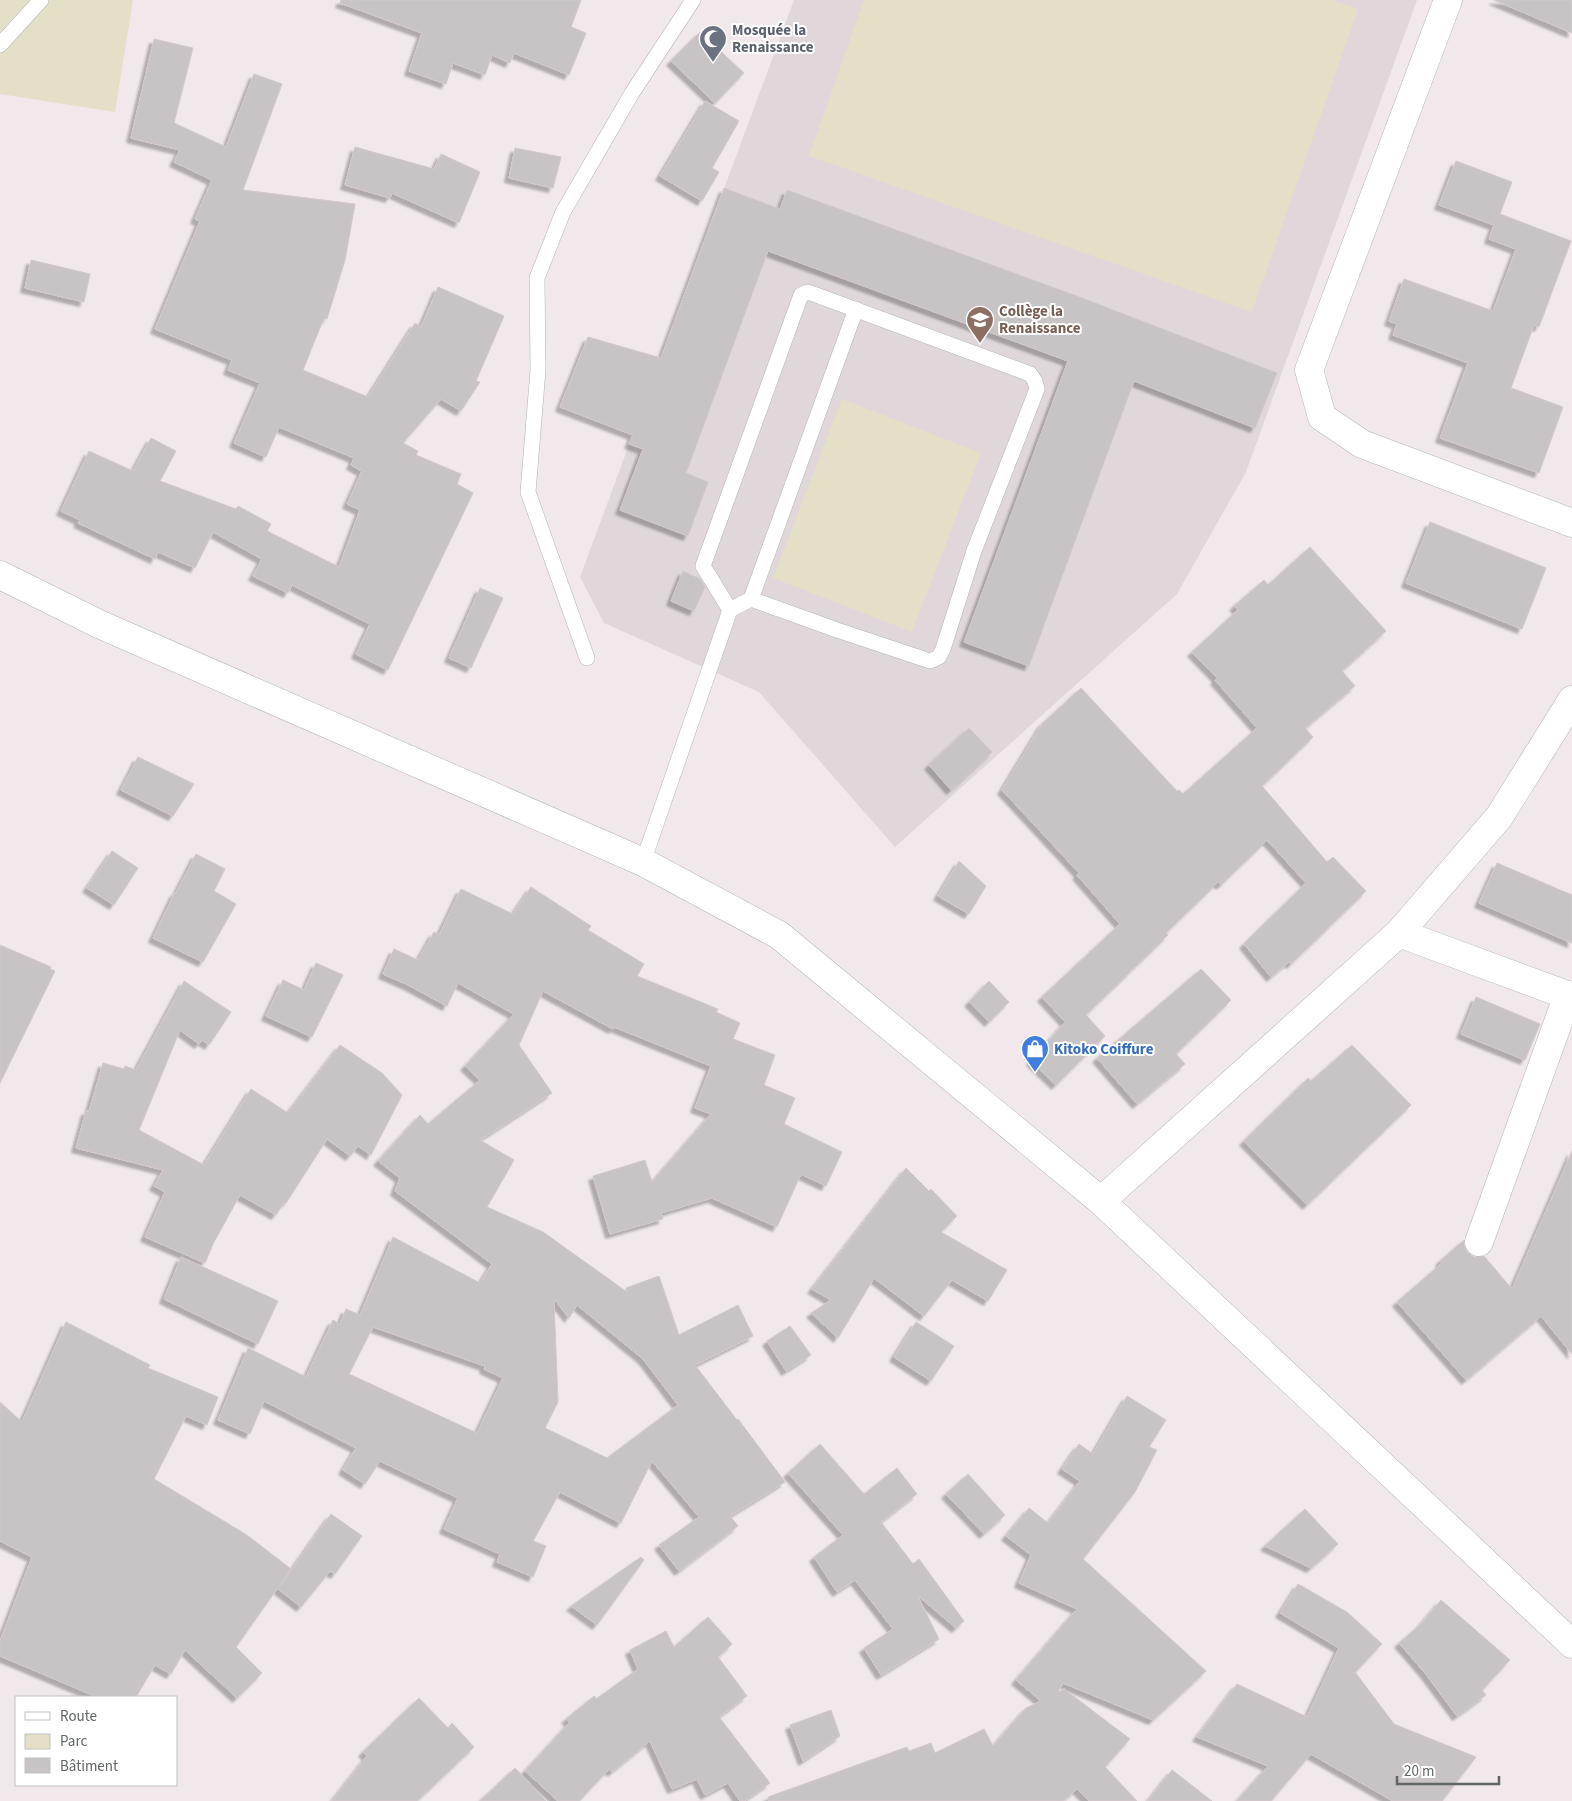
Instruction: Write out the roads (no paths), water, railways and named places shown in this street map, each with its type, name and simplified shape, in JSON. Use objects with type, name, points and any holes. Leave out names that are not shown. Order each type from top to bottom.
[{"type":"street","points":[[1448,0],[1308,370],[1322,417],[1362,444],[1572,523]]},
{"type":"street","points":[[0,575],[99,624],[643,862],[780,935],[1101,1200],[1572,1644]]},
{"type":"street","points":[[1101,1200],[1399,933],[1499,818],[1572,700]]},
{"type":"street","points":[[1399,933],[1570,996],[1479,1242]]},
{"type":"lane","points":[[0,44],[41,0]]},
{"type":"lane","points":[[587,658],[528,492],[538,370],[537,278],[563,212],[632,93],[693,0]]},
{"type":"lane","points":[[730,610],[703,566],[801,295],[808,292],[856,309],[1030,374],[1035,380],[1037,389],[974,551],[939,657],[930,661],[751,599]]},
{"type":"lane","points":[[643,862],[730,610],[751,599],[856,309]]},
{"type":"place","name":"Mosquée la Renaissance","points":[[713,63]]},
{"type":"place","name":"Collège la Renaissance","points":[[980,344]]},
{"type":"place","name":"Kitoko Coiffure","points":[[1035,1073]]}]
